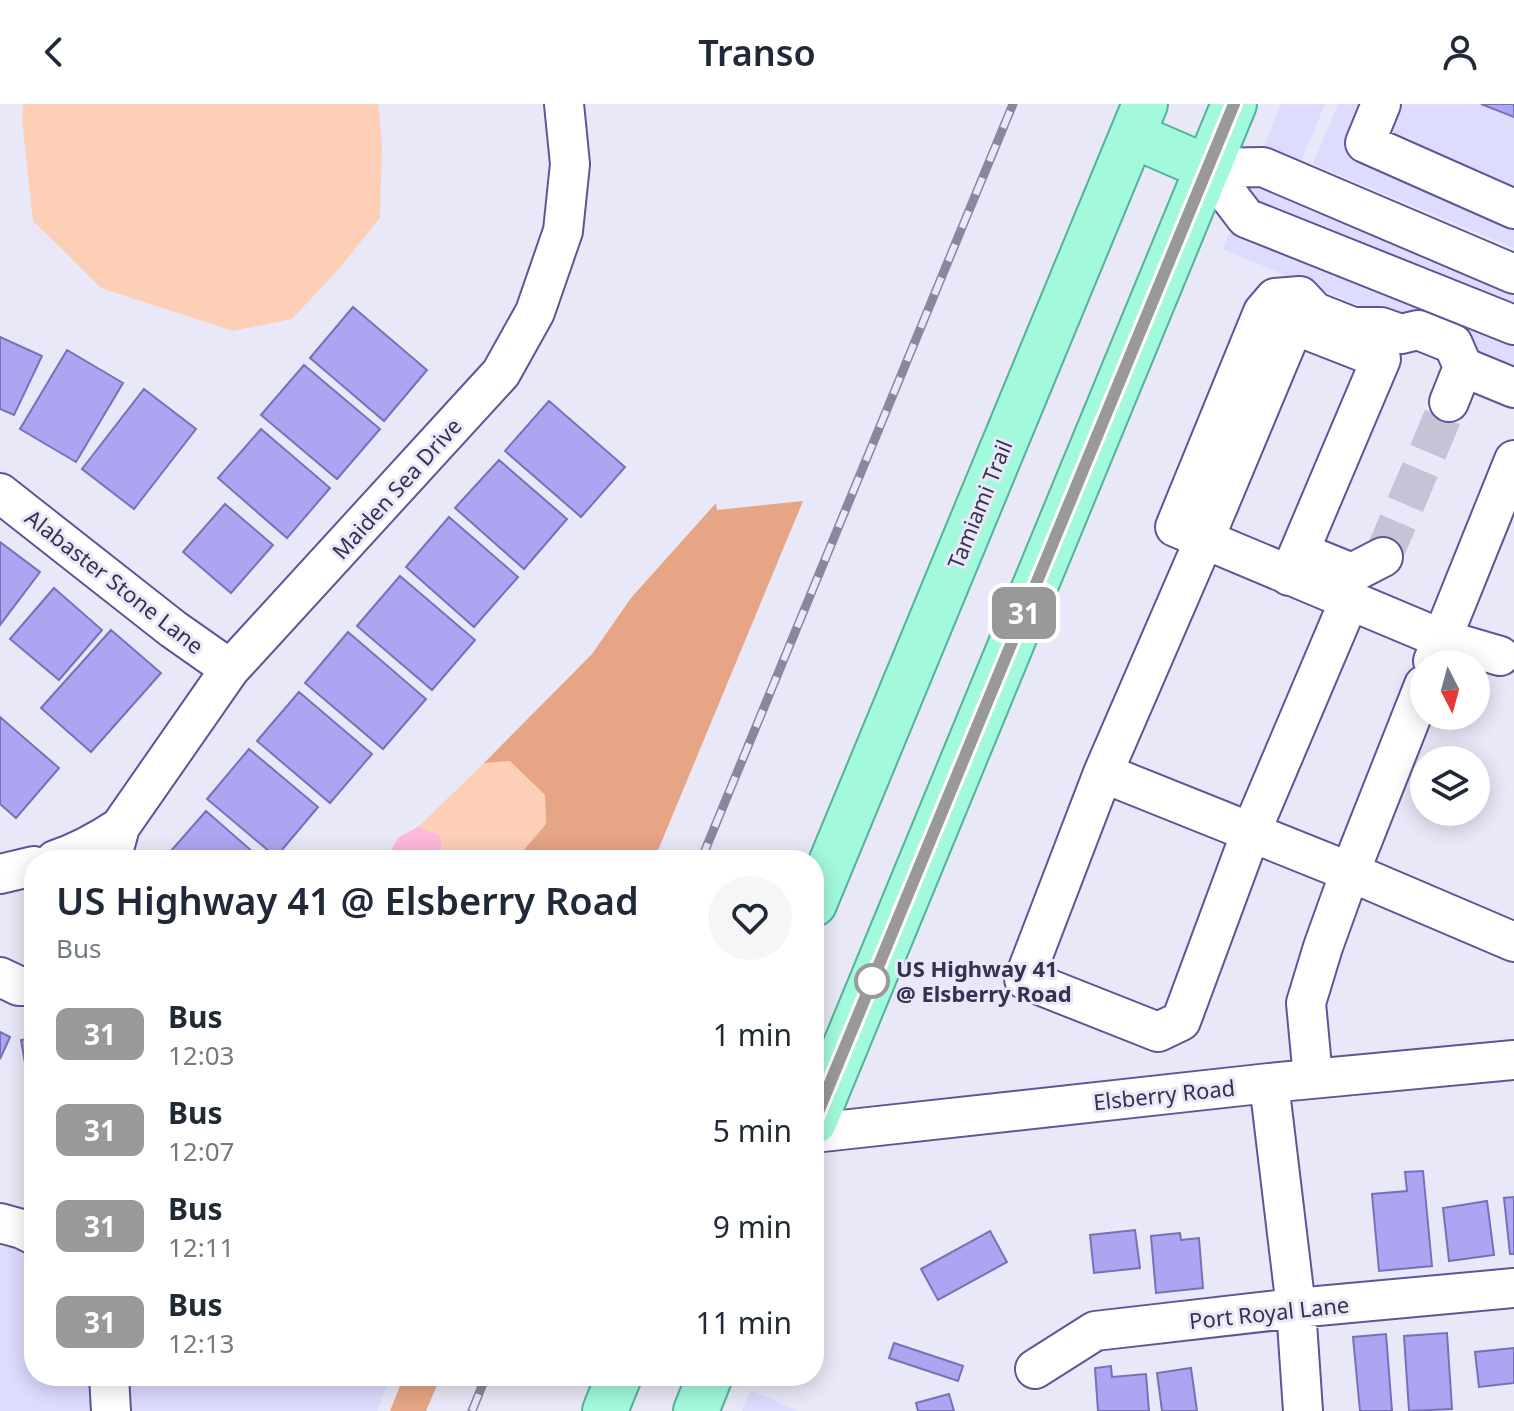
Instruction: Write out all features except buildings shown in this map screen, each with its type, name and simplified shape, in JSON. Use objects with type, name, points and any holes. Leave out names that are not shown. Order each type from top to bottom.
[{"type":"main road","points":[[824,1098],[1234,104]]},
{"type":"main road","points":[[1138,119],[1208,168]]},
{"type":"main road","name":"Tamiami Trail","points":[[824,880],[1138,119]]},
{"type":"main road","points":[[605,1411],[615,1386]]},
{"type":"main road","points":[[696,1411],[706,1386]]},
{"type":"street","name":"Maiden Sea Drive","points":[[115,843],[230,669],[501,373],[535,312],[563,231],[570,164],[564,104]]},
{"type":"street","points":[[1341,199],[1381,104]]},
{"type":"street","points":[[1365,143],[1514,209]]},
{"type":"street","points":[[1208,168],[1263,167],[1514,274]]},
{"type":"street","points":[[1208,168],[1246,218],[1514,325]]},
{"type":"street","points":[[1383,557],[1352,573],[1294,564],[1204,540],[1175,527],[1263,312],[1275,298],[1300,296],[1315,312],[1353,327],[1381,327],[1401,334],[1418,330],[1453,344],[1456,384],[1514,388]]},
{"type":"street","points":[[1294,564],[1381,359],[1294,325],[1103,773],[1024,979],[1158,1032],[1181,1021],[1251,832],[1349,601]]},
{"type":"street","points":[[1437,650],[1514,460]]},
{"type":"street","name":"Alabaster Stone Lane","points":[[0,493],[173,629],[230,669]]},
{"type":"street","points":[[1294,564],[1349,601],[1435,650]]},
{"type":"street","points":[[1490,655],[1500,656]]},
{"type":"street","points":[[1313,1078],[1306,1003],[1350,872],[1410,720]]},
{"type":"street","points":[[1103,773],[1514,942]]},
{"type":"street","points":[[81,850],[98,841],[115,843]]},
{"type":"street","points":[[0,874],[24,868]]},
{"type":"street","points":[[0,977],[24,986]]},
{"type":"street","name":"Elsberry Road","points":[[824,1132],[1313,1078],[1514,1060]]},
{"type":"street","points":[[1269,1083],[1296,1308],[1303,1411]]},
{"type":"street","points":[[0,1223],[24,1230]]},
{"type":"street","name":"Port Royal Lane","points":[[1035,1369],[1095,1331],[1514,1288]]},
{"type":"street","points":[[104,1411],[106,1386]]},
{"type":"street","points":[[108,1386],[111,1411]]},
{"type":"shaded area","points":[[23,104],[378,104],[382,143],[380,218],[292,319],[233,331],[101,288],[33,221],[22,121]]},
{"type":"shaded area","points":[[1281,104],[1325,104],[1301,162],[1303,171],[1514,262],[1514,370],[1223,249]]},
{"type":"shaded area","points":[[1338,104],[1514,104],[1514,248],[1313,164]]},
{"type":"shaded area","points":[[803,501],[658,850],[524,850],[546,824],[545,795],[510,761],[484,763],[592,654],[631,598],[716,503],[717,510]]},
{"type":"shaded area","points":[[510,761],[545,794],[546,824],[524,850],[442,850],[440,835],[418,827],[484,763]]},
{"type":"shaded area","points":[[418,827],[440,835],[442,850],[391,850],[399,837]]},
{"type":"shaded area","points":[[24,1245],[24,1386],[387,1386],[377,1411],[0,1411],[0,1247]]},
{"type":"shaded area","points":[[400,1386],[437,1386],[426,1411],[390,1411]]},
{"type":"shaded area","points":[[751,1390],[798,1411],[742,1411]]},
{"type":"tunnel","points":[[1383,557],[1449,402]]},
{"type":"railway","points":[[705,850],[1013,104]]},
{"type":"railway","points":[[472,1411],[482,1386]]},
{"type":"bus line","name":"31","points":[[824,1098],[1234,104]]},
{"type":"place","name":"US Highway 41 @ Elsberry Road","points":[[872,981]]}]
